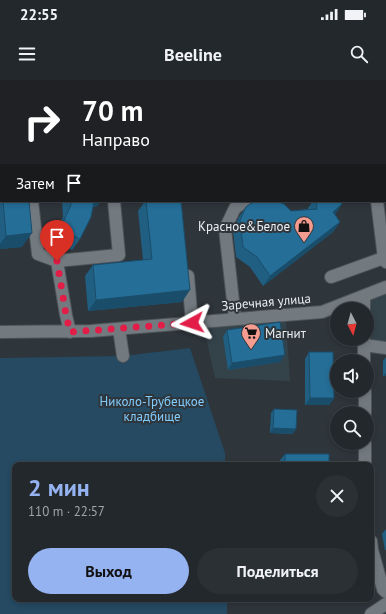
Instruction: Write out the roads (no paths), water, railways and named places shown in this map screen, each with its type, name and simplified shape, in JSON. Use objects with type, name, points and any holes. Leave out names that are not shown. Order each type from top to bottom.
[{"type":"street","points":[[32,202],[38,254],[57,261],[119,255],[114,202]]},
{"type":"street","points":[[235,319],[225,228],[235,208],[244,202]]},
{"type":"street","points":[[331,276],[386,259],[377,202]]},
{"type":"street","points":[[57,261],[70,332]]},
{"type":"street","points":[[186,263],[192,323]]},
{"type":"street","name":"Заречная улица","points":[[0,332],[70,332],[119,329],[322,312],[386,287]]},
{"type":"street","points":[[364,296],[364,302]]},
{"type":"street","points":[[119,329],[123,356]]},
{"type":"street","points":[[374,345],[386,348]]},
{"type":"street","points":[[365,450],[365,462]]},
{"type":"street","points":[[374,556],[386,592]]},
{"type":"street","points":[[371,614],[386,604]]},
{"type":"place","name":"Красное&Белое","points":[[304,243]]},
{"type":"place","name":"Магнит","points":[[251,350]]},
{"type":"park label","name":"Николо-Трубецкое кладбище","points":[[152,408]]}]
